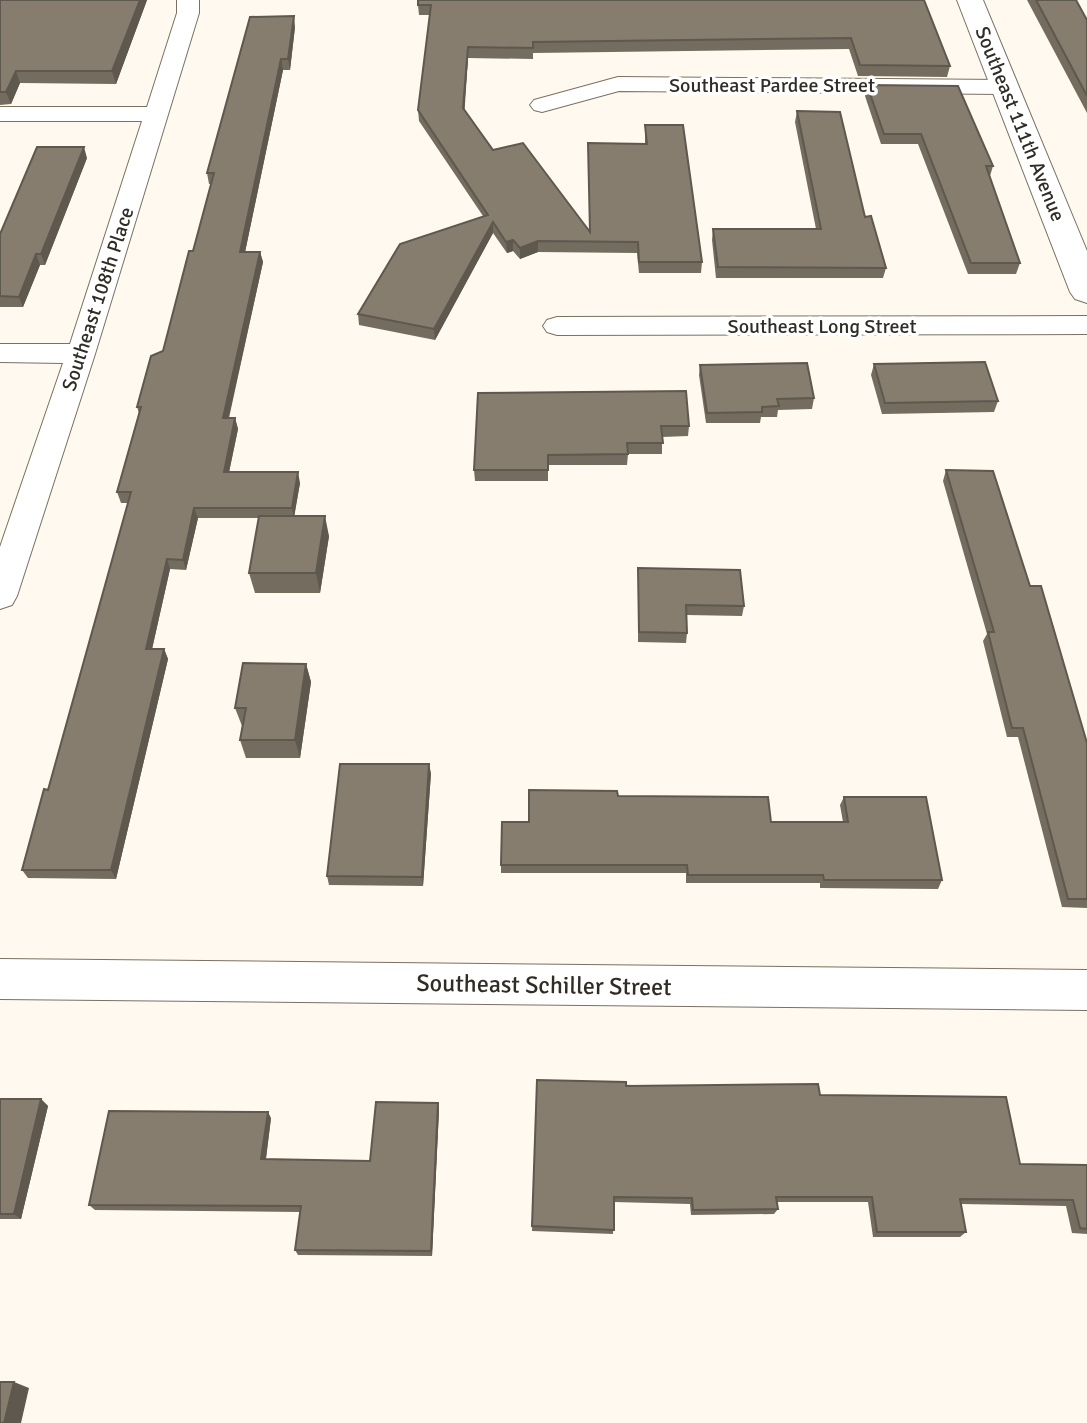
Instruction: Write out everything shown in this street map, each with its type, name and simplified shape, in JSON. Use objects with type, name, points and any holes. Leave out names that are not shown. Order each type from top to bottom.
[{"type":"street","name":"Southeast 108th Place","points":[[0,596],[81,354],[188,13],[188,0]]},
{"type":"street","name":"Southeast 111th Avenue","points":[[970,0],[1087,292]]},
{"type":"street","name":"Southeast Pardee Street","points":[[542,105],[618,84],[1004,87]]},
{"type":"street","points":[[0,114],[156,114]]},
{"type":"street","name":"Southeast Long Street","points":[[557,326],[1087,325]]},
{"type":"street","points":[[0,353],[81,354]]},
{"type":"street","name":"Southeast Schiller Street","points":[[0,979],[1087,990]]},
{"type":"building","points":[[0,0],[140,0],[112,71],[16,71],[6,92],[0,92]]},
{"type":"building","points":[[418,0],[924,0],[950,66],[860,65],[851,38],[533,42],[533,48],[468,47],[463,108],[493,150],[523,143],[590,232],[588,143],[647,144],[645,125],[683,125],[702,262],[639,262],[638,242],[538,241],[520,248],[513,240],[506,242],[493,222],[434,329],[358,314],[400,244],[488,215],[418,110],[431,5],[418,5]]},
{"type":"building","points":[[1036,0],[1076,0],[1087,20],[1087,96]]},
{"type":"building","points":[[294,16],[288,59],[281,59],[240,252],[260,252],[223,418],[235,418],[224,472],[298,472],[292,508],[194,508],[183,560],[167,559],[146,649],[164,649],[111,870],[22,870],[44,789],[48,790],[131,492],[117,492],[141,407],[137,407],[151,356],[163,351],[189,251],[193,251],[214,173],[207,173],[250,17]]},
{"type":"building","points":[[867,85],[958,86],[993,166],[986,166],[1020,263],[971,263],[921,134],[884,134]]},
{"type":"building","points":[[797,111],[840,112],[865,217],[871,216],[886,268],[718,267],[713,229],[821,229]]},
{"type":"building","points":[[37,147],[84,147],[41,254],[36,254],[19,297],[0,296],[0,234]]},
{"type":"building","points":[[985,362],[998,401],[885,403],[874,364]]},
{"type":"building","points":[[807,363],[814,398],[777,399],[779,406],[762,407],[762,412],[707,413],[700,365]]},
{"type":"building","points":[[686,391],[689,426],[661,426],[663,443],[627,443],[628,454],[548,455],[548,470],[474,470],[478,393]]},
{"type":"building","points":[[946,470],[993,471],[1030,586],[1041,586],[1087,743],[1087,899],[1068,899],[1023,728],[1012,728],[988,632],[994,632]]},
{"type":"building","points":[[259,516],[325,516],[316,573],[249,573]]},
{"type":"building","points":[[638,568],[740,570],[744,606],[686,605],[687,633],[639,632]]},
{"type":"building","points":[[243,663],[306,664],[295,740],[240,740],[246,708],[235,708]]},
{"type":"building","points":[[340,764],[429,764],[422,877],[327,876]]},
{"type":"building","points":[[529,790],[617,791],[618,796],[768,797],[771,822],[848,822],[844,797],[926,797],[942,880],[824,880],[823,875],[688,875],[687,865],[501,865],[502,822],[529,822]]},
{"type":"building","points":[[537,1080],[626,1082],[626,1086],[818,1084],[820,1095],[1006,1097],[1020,1164],[1087,1165],[1087,1229],[1080,1228],[1073,1200],[960,1199],[966,1232],[877,1232],[872,1197],[776,1197],[778,1209],[693,1210],[692,1198],[614,1197],[614,1230],[532,1226]]},
{"type":"building","points":[[0,1099],[41,1099],[14,1214],[0,1214]]},
{"type":"building","points":[[376,1102],[438,1103],[431,1251],[295,1250],[301,1206],[89,1205],[109,1111],[268,1112],[261,1159],[370,1161]]},
{"type":"building","points":[[0,1382],[14,1382],[4,1423],[0,1423]]}]
